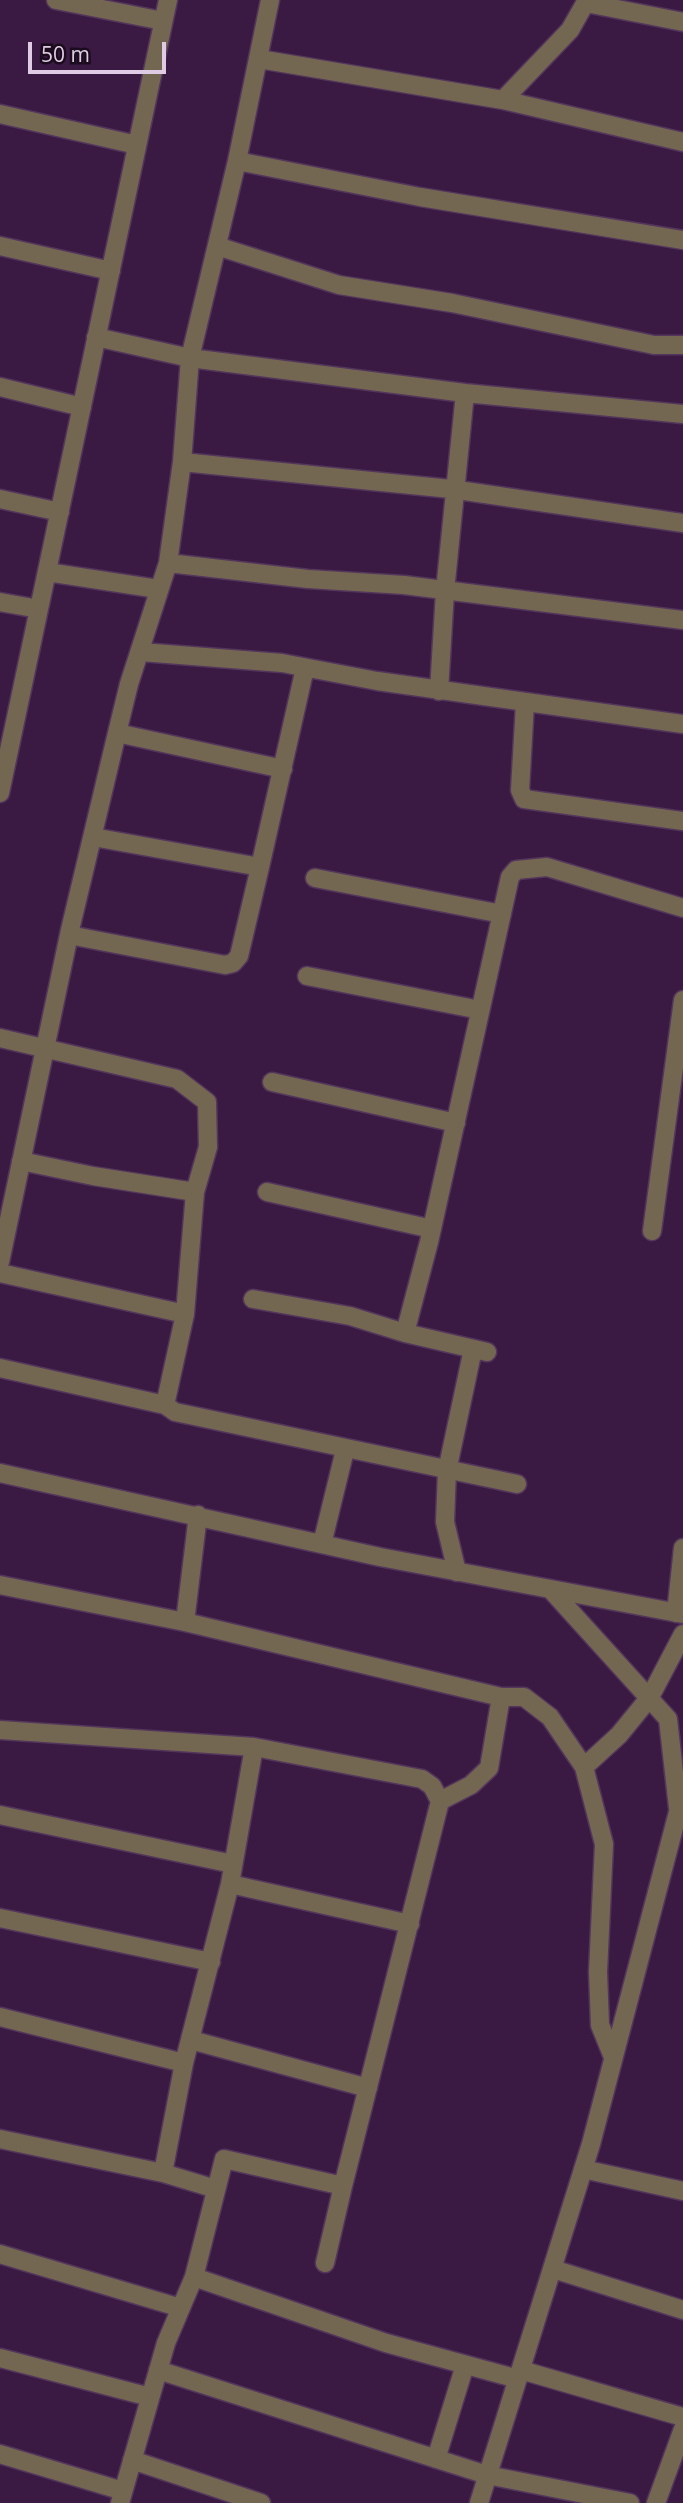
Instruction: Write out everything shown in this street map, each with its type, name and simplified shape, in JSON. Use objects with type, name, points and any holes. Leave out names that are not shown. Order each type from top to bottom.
[{"type":"street","points":[[56,0],[163,21]]},
{"type":"street","points":[[0,793],[7,728],[39,609],[168,0]]},
{"type":"street","points":[[0,1262],[6,1208],[21,1161],[69,935],[117,733],[158,589],[169,563],[182,461],[190,358],[237,161],[270,0]]},
{"type":"street","points":[[503,100],[570,30],[586,1],[683,22]]},
{"type":"street","points":[[259,59],[503,100],[683,142]]},
{"type":"street","points":[[0,114],[137,145]]},
{"type":"street","points":[[237,161],[420,197],[683,240]]},
{"type":"street","points":[[0,246],[111,271]]},
{"type":"street","points":[[217,246],[339,285],[452,303],[653,345],[683,345]]},
{"type":"street","points":[[96,337],[190,358],[465,393],[683,414]]},
{"type":"street","points":[[0,387],[82,407]]},
{"type":"street","points":[[439,691],[445,591],[465,393]]},
{"type":"street","points":[[182,461],[455,490],[683,523]]},
{"type":"street","points":[[0,499],[60,512]]},
{"type":"street","points":[[169,563],[445,591],[683,620]]},
{"type":"street","points":[[47,572],[158,589]]},
{"type":"street","points":[[0,602],[39,609]]},
{"type":"street","points":[[141,652],[305,668],[439,691],[683,724]]},
{"type":"street","points":[[69,935],[225,965],[233,963],[239,956],[305,668]]},
{"type":"street","points":[[525,703],[520,790],[524,799],[683,821]]},
{"type":"street","points":[[117,733],[283,769]]},
{"type":"street","points":[[93,837],[260,867]]},
{"type":"street","points":[[405,1333],[432,1229],[510,877],[516,870],[529,867],[562,870],[683,908]]},
{"type":"street","points":[[315,878],[502,914]]},
{"type":"street","points":[[307,976],[480,1010]]},
{"type":"street","points":[[652,1231],[683,1000]]},
{"type":"street","points":[[0,1038],[177,1079],[207,1102],[208,1147],[195,1192],[185,1314],[165,1405]]},
{"type":"street","points":[[272,1082],[456,1123]]},
{"type":"street","points":[[21,1161],[93,1177],[195,1192]]},
{"type":"street","points":[[267,1192],[432,1229]]},
{"type":"street","points":[[0,1273],[185,1314]]},
{"type":"street","points":[[253,1299],[350,1315],[405,1333],[480,1350],[447,1471],[445,1522],[457,1572]]},
{"type":"street","points":[[0,1368],[165,1405],[175,1412],[296,1436],[345,1450],[517,1484]]},
{"type":"street","points":[[323,1544],[345,1450]]},
{"type":"street","points":[[0,1473],[457,1572],[679,1614],[683,1548]]},
{"type":"street","points":[[185,1622],[198,1515]]},
{"type":"street","points":[[0,1586],[185,1622],[501,1697],[524,1697],[550,1717],[584,1767],[604,1844],[598,1972],[600,2025],[613,2057]]},
{"type":"street","points":[[552,1591],[650,1696],[668,1719],[680,1812]]},
{"type":"street","points":[[584,1767],[619,1735],[650,1696],[683,1634]]},
{"type":"street","points":[[440,1801],[471,1786],[489,1768],[501,1697]]},
{"type":"street","points":[[0,1730],[254,1747],[422,1779],[432,1786],[440,1801],[325,2263]]},
{"type":"street","points":[[163,2172],[184,2063],[230,1884],[254,1747]]},
{"type":"street","points":[[479,2503],[583,2169],[683,1793]]},
{"type":"street","points":[[0,1815],[233,1864]]},
{"type":"street","points":[[230,1884],[410,1924]]},
{"type":"street","points":[[0,1918],[211,1962]]},
{"type":"street","points":[[0,2017],[184,2063]]},
{"type":"street","points":[[191,2040],[368,2088]]},
{"type":"street","points":[[0,2139],[163,2172],[216,2189]]},
{"type":"street","points":[[0,2454],[122,2497],[158,2370],[194,2277],[224,2159],[343,2186]]},
{"type":"street","points":[[583,2169],[683,2191]]},
{"type":"street","points":[[0,2254],[181,2308]]},
{"type":"street","points":[[552,2269],[683,2310]]},
{"type":"street","points":[[194,2277],[386,2343],[465,2365],[519,2375],[683,2417]]},
{"type":"street","points":[[0,2358],[150,2397]]},
{"type":"street","points":[[436,2459],[465,2365]]},
{"type":"street","points":[[158,2370],[487,2475],[631,2503]]},
{"type":"street","points":[[656,2503],[683,2429]]},
{"type":"street","points":[[132,2460],[261,2503]]}]
